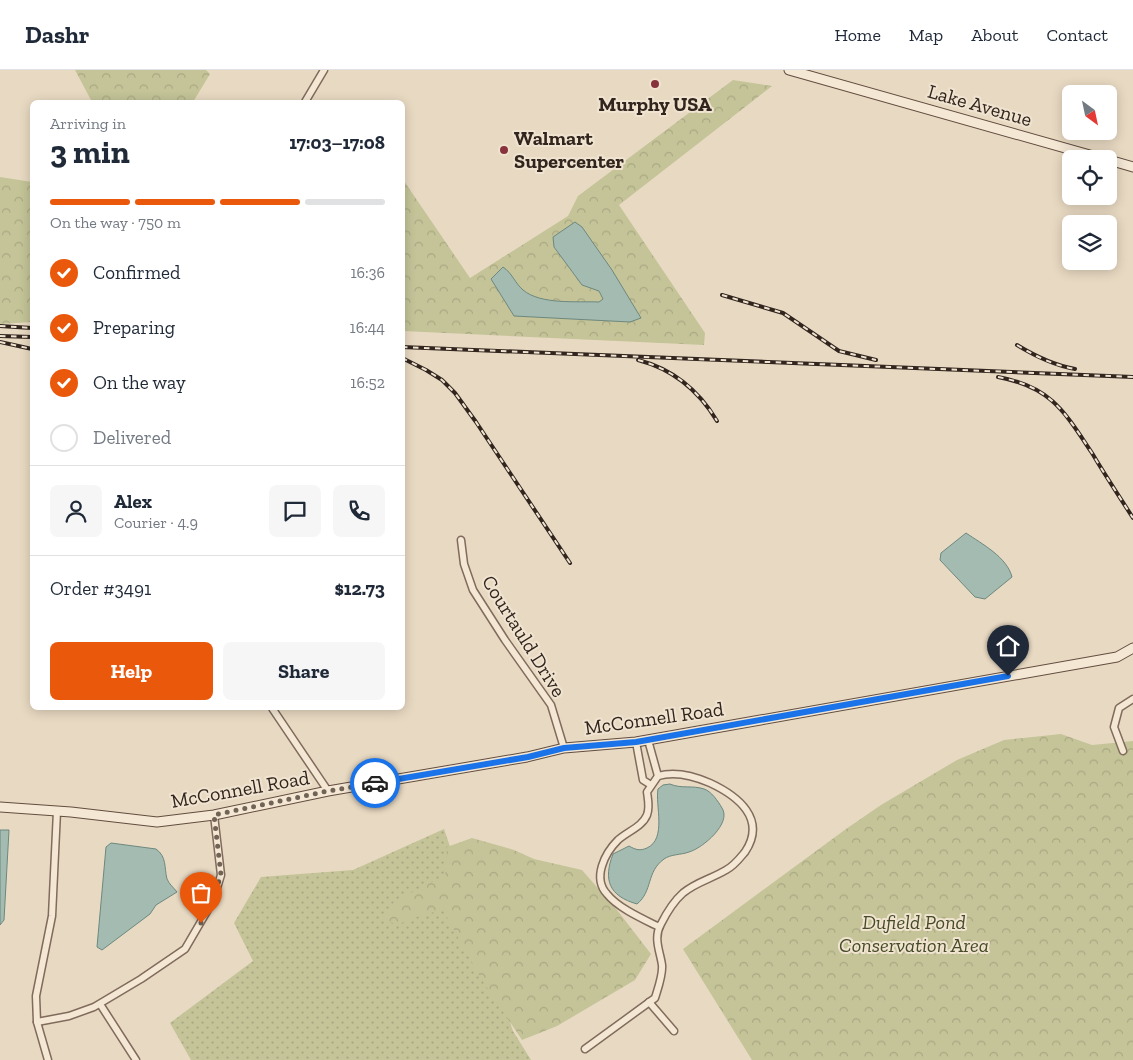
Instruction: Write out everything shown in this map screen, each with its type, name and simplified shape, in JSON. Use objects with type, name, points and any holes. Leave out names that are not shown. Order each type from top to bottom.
[{"type":"street","points":[[307,100],[324,70]]},
{"type":"street","name":"Lake Avenue","points":[[789,70],[1072,150]]},
{"type":"street","points":[[1117,162],[1133,167]]},
{"type":"street","name":"Courtauld Drive","points":[[461,540],[464,564],[473,590],[551,705],[564,748]]},
{"type":"street","name":"McConnell Road","points":[[0,807],[157,822],[214,815],[328,791],[528,757],[564,748],[636,742],[1117,657],[1133,648]]},
{"type":"street","points":[[1123,752],[1114,727],[1119,708],[1133,699]]},
{"type":"street","points":[[273,710],[328,791]]},
{"type":"street","points":[[648,740],[658,776]]},
{"type":"street","points":[[636,742],[643,780],[651,785]]},
{"type":"street","points":[[585,1049],[655,998],[662,966],[657,947],[659,927],[681,894],[698,882],[727,870],[748,848],[754,833],[753,823],[743,805],[721,788],[698,778],[668,773],[658,776],[651,785],[647,792],[649,807],[647,816],[641,824],[618,840],[605,858],[599,875],[606,894],[624,908],[659,927]]},
{"type":"street","points":[[48,1060],[37,1022],[36,996],[52,916],[57,811]]},
{"type":"street","points":[[37,1022],[69,1016],[100,1004],[185,949],[212,901],[221,875],[214,815]]},
{"type":"street","points":[[649,1002],[674,1031]]},
{"type":"street","points":[[100,1004],[136,1060]]},
{"type":"green space","points":[[75,70],[206,70],[210,74],[194,100],[91,100]]},
{"type":"green space","points":[[733,80],[772,86],[619,205],[705,333],[704,345],[405,331],[405,182],[470,278],[568,216],[578,196]]},
{"type":"green space","points":[[0,177],[30,182],[30,322],[0,324]]},
{"type":"green space","name":"Dufield Pond Conservation Area","points":[[1061,734],[1092,745],[1133,741],[1133,1060],[752,1060],[683,949],[846,829],[881,805],[957,760],[1004,740]]},
{"type":"green space","points":[[444,829],[513,1031],[531,1060],[191,1060],[170,1023],[253,961],[234,923],[261,877],[353,870]]},
{"type":"green space","points":[[472,838],[514,850],[534,859],[582,870],[617,910],[651,954],[635,980],[557,1026],[522,1040],[480,977],[443,910],[422,915],[396,925],[382,916],[394,902],[445,875],[447,847]]},
{"type":"shaded area","points":[[575,222],[582,227],[612,270],[641,318],[630,322],[514,316],[491,279],[503,267],[523,290],[539,298],[570,302],[599,302],[603,299],[599,291],[582,285],[554,247],[553,237]]},
{"type":"shaded area","points":[[966,533],[999,557],[1005,563],[1012,577],[985,599],[975,597],[940,560],[941,553]]},
{"type":"shaded area","points":[[670,784],[707,790],[722,808],[724,814],[723,821],[714,834],[695,850],[667,857],[658,864],[642,899],[637,904],[628,901],[614,892],[609,879],[610,863],[613,854],[629,846],[640,850],[653,844],[657,837],[659,821],[658,789],[663,785]]},
{"type":"shaded area","points":[[0,830],[9,830],[4,920],[0,925]]},
{"type":"shaded area","points":[[111,843],[156,849],[164,859],[168,881],[177,892],[156,905],[150,914],[102,950],[97,947],[106,847]]},
{"type":"railway","points":[[722,295],[783,313],[839,351],[876,360]]},
{"type":"railway","points":[[0,326],[30,328]]},
{"type":"railway","points":[[0,336],[30,337]]},
{"type":"railway","points":[[0,342],[30,349]]},
{"type":"railway","points":[[1017,345],[1044,360],[1075,369]]},
{"type":"railway","points":[[405,347],[1133,377]]},
{"type":"railway","points":[[405,360],[442,380],[455,393],[570,563]]},
{"type":"railway","points":[[638,360],[674,375],[702,400],[717,421]]},
{"type":"railway","points":[[998,377],[1016,381],[1044,394],[1064,413],[1133,518]]},
{"type":"way so far","points":[[201,923],[212,901],[221,875],[214,815],[375,783]]},
{"type":"place","name":"Murphy USA","points":[[655,84]]},
{"type":"place","name":"Walmart Supercenter","points":[[504,150]]},
{"type":"route","points":[[375,783],[528,757],[564,748],[636,742],[1008,676]]}]
